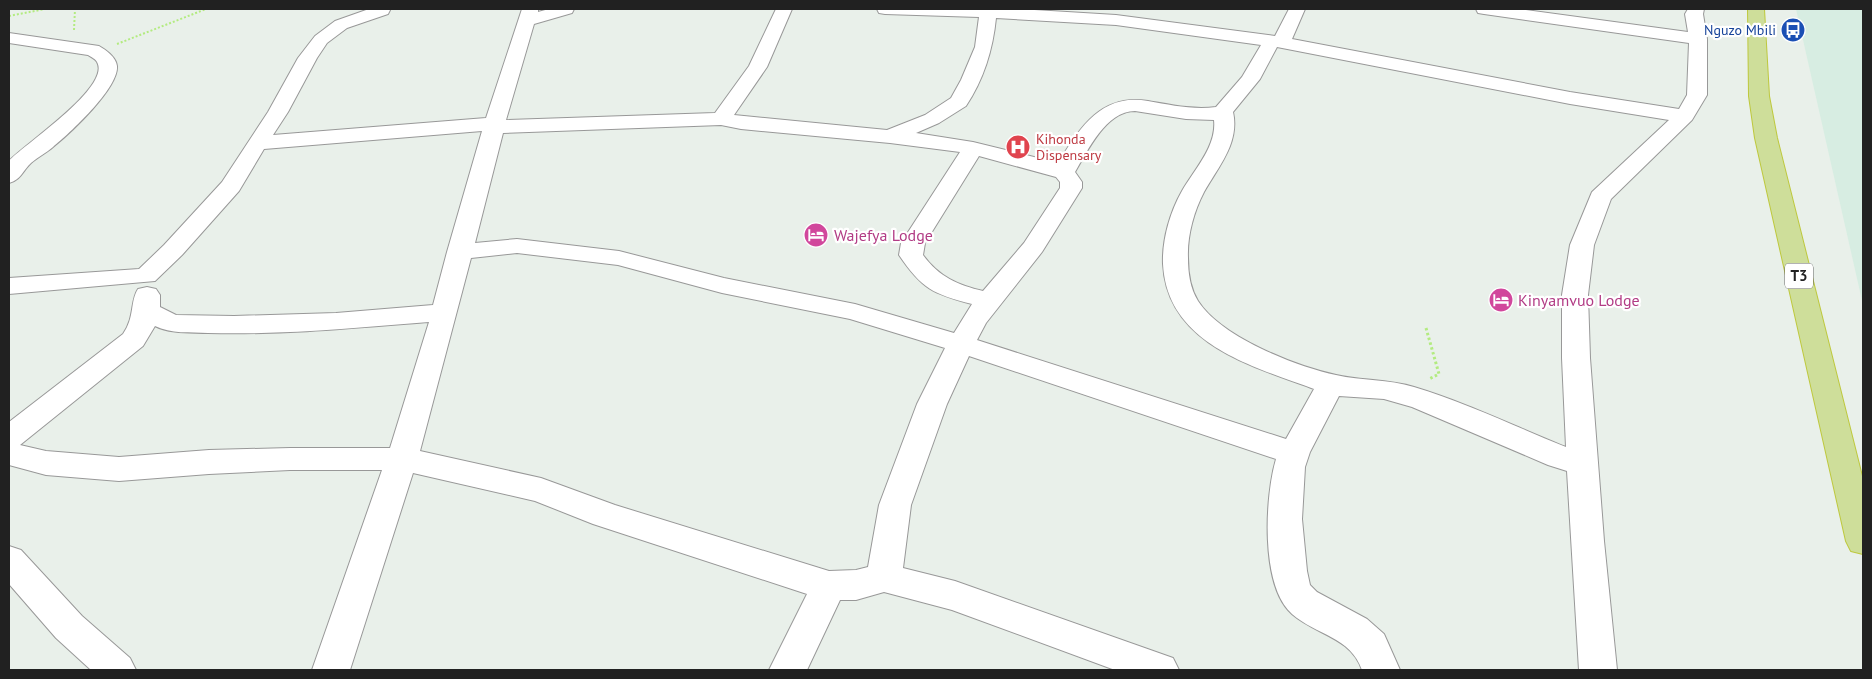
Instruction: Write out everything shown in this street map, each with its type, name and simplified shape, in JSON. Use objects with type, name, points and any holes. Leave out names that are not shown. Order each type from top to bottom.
[{"type":"highway","name":"T3","points":[[1756,9],[1758,88],[1766,138],[1863,541]]},
{"type":"street","points":[[331,670],[402,459],[445,312],[459,252],[494,126],[528,15],[566,9]]},
{"type":"street","points":[[721,119],[758,67],[784,9]]},
{"type":"street","points":[[885,9],[965,10],[1116,20],[1277,42],[1570,98],[1685,116]]},
{"type":"street","points":[[1064,172],[1086,135],[1111,112],[1122,106],[1201,116],[1223,112],[1277,42],[1297,9]]},
{"type":"street","points":[[1484,9],[1692,15],[1697,95],[1685,116],[1600,197],[1582,245],[1575,295],[1576,358],[1598,670]]},
{"type":"street","points":[[9,286],[146,276],[173,250],[231,186],[319,42],[330,31],[382,10]]},
{"type":"street","points":[[890,137],[932,119],[959,102],[971,80],[984,47],[988,28],[988,12]]},
{"type":"street","points":[[9,38],[93,50],[101,54],[107,62],[108,68],[104,80],[95,93],[40,147],[17,158],[9,176]]},
{"type":"street","points":[[1223,112],[1227,121],[1224,134],[1188,202],[1175,254],[1179,292],[1189,310],[1220,338],[1238,350],[1265,362],[1330,384],[1399,392],[1582,464]]},
{"type":"street","points":[[257,143],[378,132],[494,126],[721,119],[741,123],[948,143],[1064,172],[1071,182],[1070,188],[1033,247],[974,320],[960,344],[932,404],[895,505],[884,578]]},
{"type":"street","points":[[973,148],[913,244],[911,255],[923,274],[941,288],[990,301]]},
{"type":"street","points":[[459,252],[517,246],[619,258],[722,285],[855,312],[960,344],[1293,453]]},
{"type":"street","points":[[146,276],[160,317]]},
{"type":"street","points":[[9,438],[133,340],[142,328],[160,317],[286,324],[445,312]]},
{"type":"street","points":[[1330,384],[1293,453],[1286,487],[1287,545],[1292,584],[1298,596],[1310,606],[1353,628],[1363,637],[1374,650],[1381,670]]},
{"type":"street","points":[[9,454],[46,463],[119,469],[209,462],[290,459],[402,459],[541,490],[605,514],[829,586],[856,585],[884,578],[956,596],[1160,670]]},
{"type":"street","points":[[9,560],[69,626],[117,670]]},
{"type":"street","points":[[788,670],[829,586]]},
{"type":"path","points":[[9,16],[45,9]]},
{"type":"path","points":[[76,9],[74,46],[103,46],[131,40],[206,9]]},
{"type":"path","points":[[1399,392],[1439,374],[1426,328]]},
{"type":"green space","points":[[1796,9],[1863,9],[1863,305]]},
{"type":"place","name":"Nguzo Mbili","points":[[1793,30]]},
{"type":"place","name":"Kihonda Dispensary","points":[[1018,147]]},
{"type":"place","name":"Wajefya Lodge","points":[[816,235]]},
{"type":"place","name":"Kinyamvuo Lodge","points":[[1501,300]]}]
